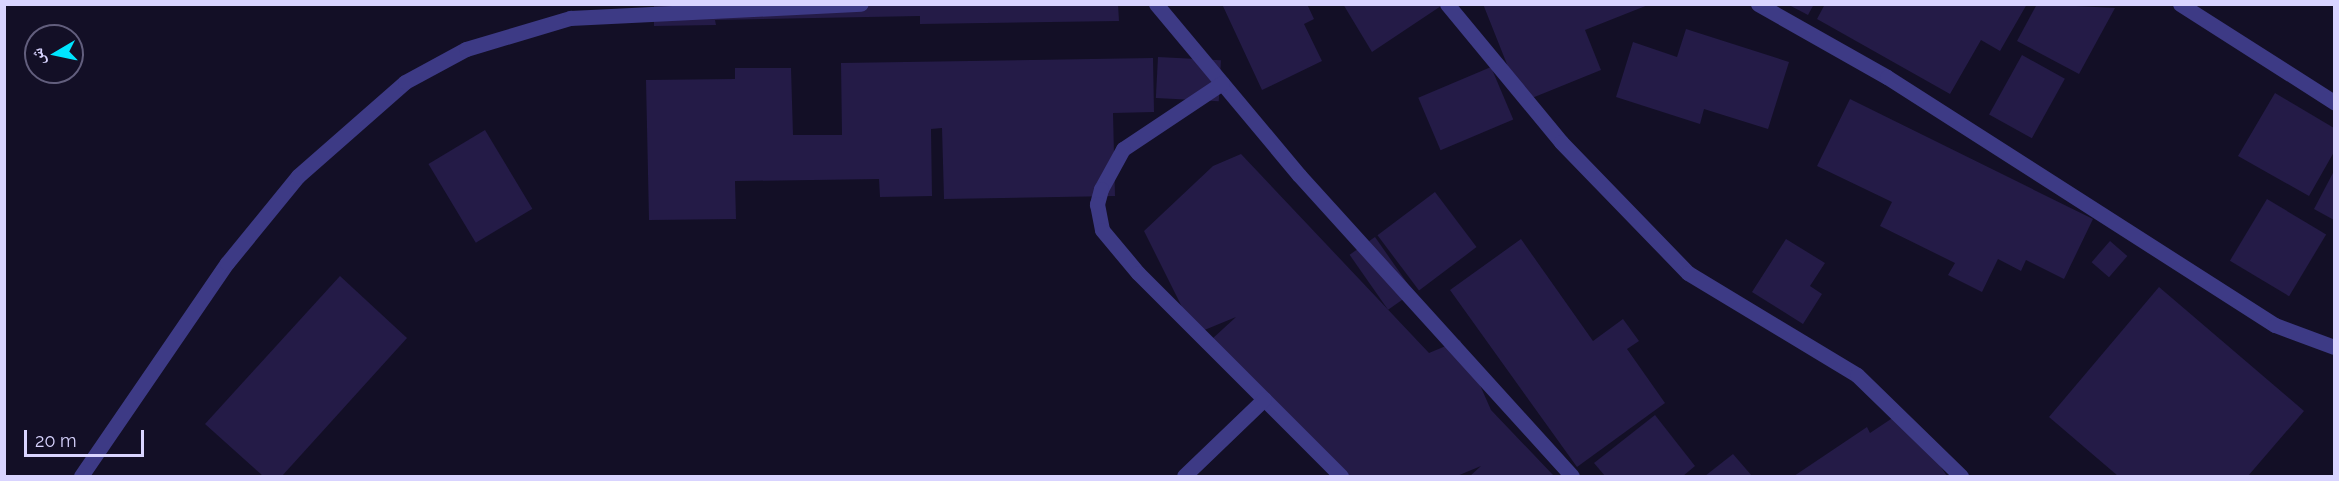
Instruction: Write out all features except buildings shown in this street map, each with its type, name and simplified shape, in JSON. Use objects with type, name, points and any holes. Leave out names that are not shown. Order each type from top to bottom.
[{"type":"street","points":[[81,477],[227,263],[290,184],[405,82],[466,49],[570,18],[861,4]]},
{"type":"street","points":[[1156,4],[1299,175],[1572,477]]},
{"type":"street","points":[[1448,4],[1561,142],[1688,273],[1857,375],[1961,477]]},
{"type":"street","points":[[1758,4],[1907,90],[2275,324],[2334,347]]},
{"type":"street","points":[[2180,4],[2334,102]]},
{"type":"street","points":[[1222,83],[1123,149],[1108,169],[1097,204],[1099,217],[1120,254],[1341,477]]},
{"type":"street","points":[[1184,477],[1264,399]]}]
